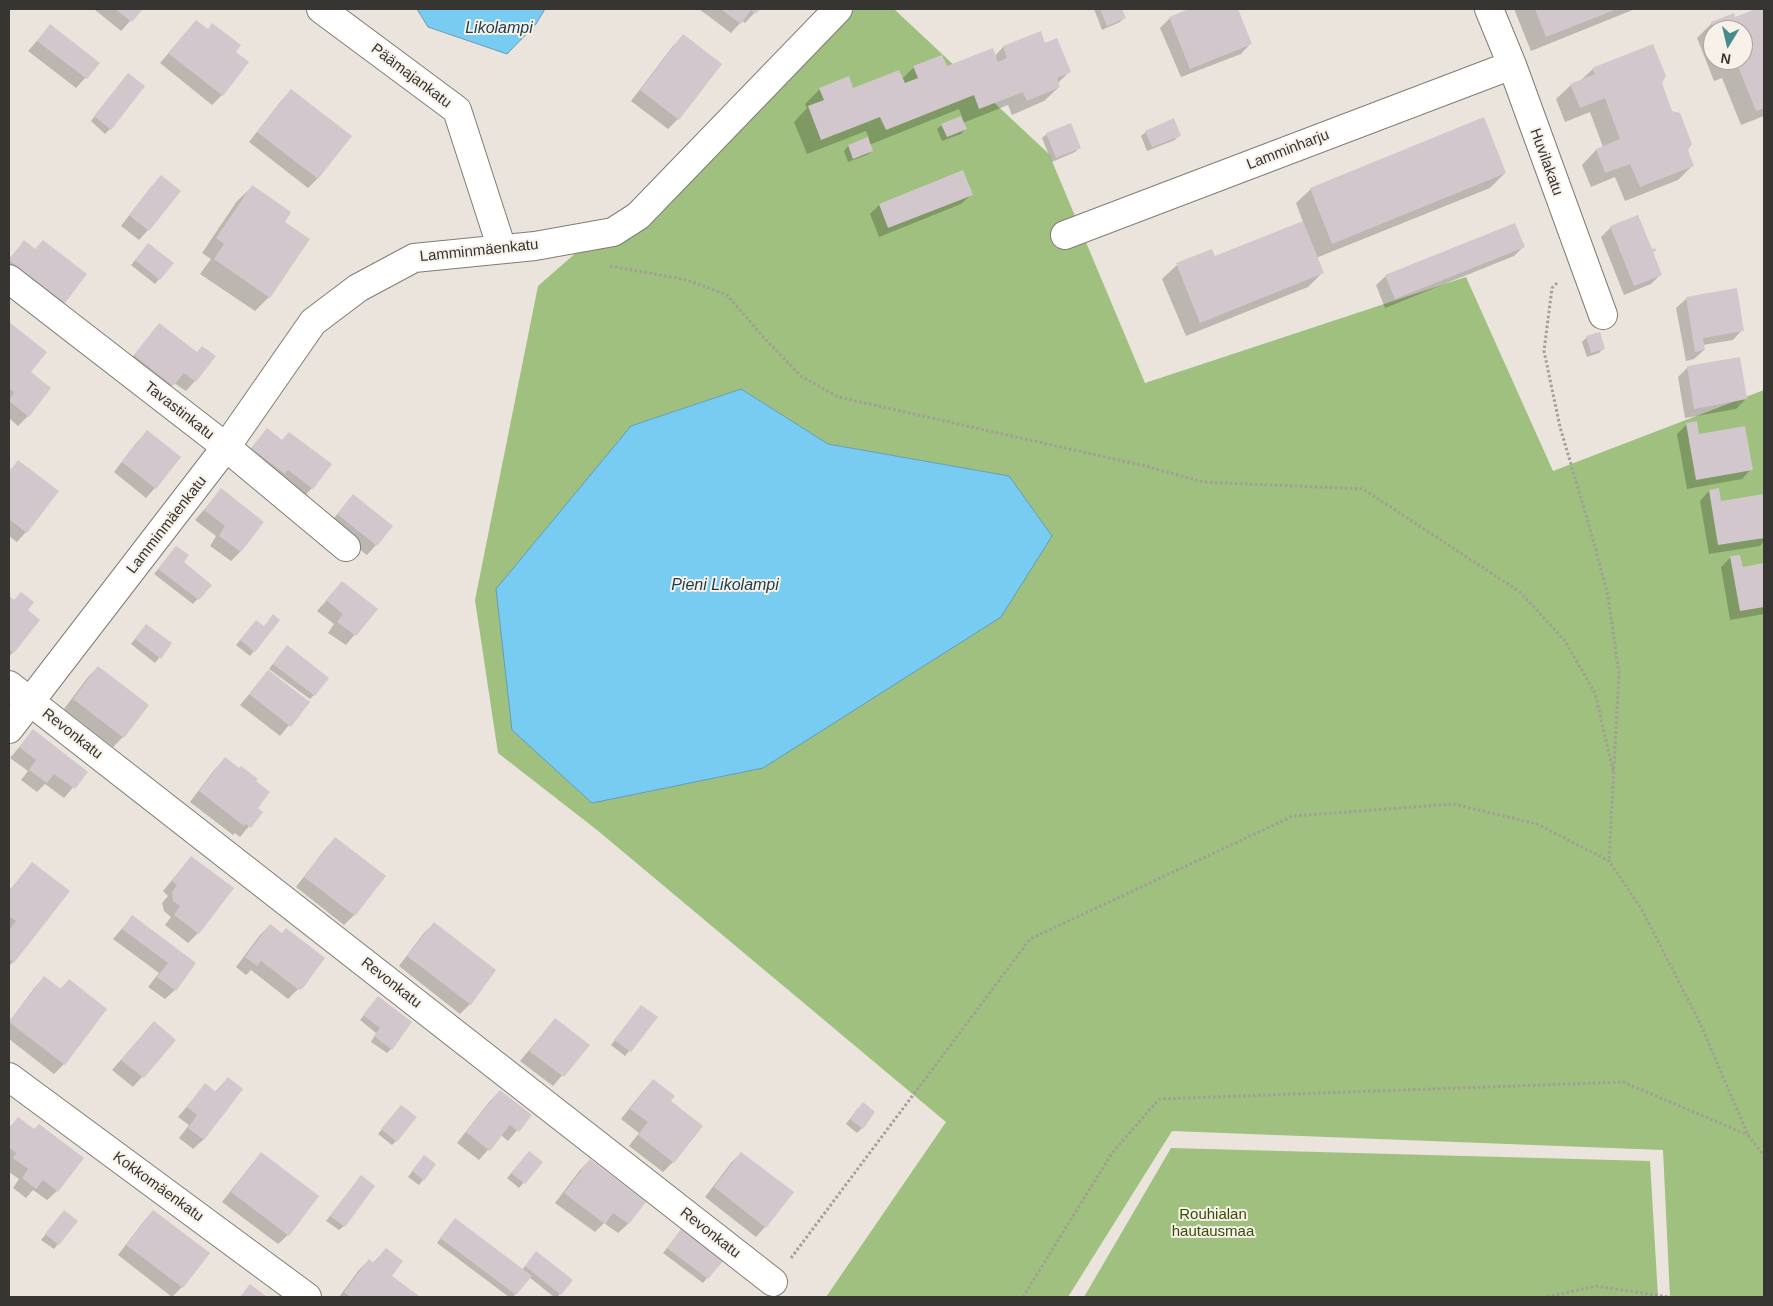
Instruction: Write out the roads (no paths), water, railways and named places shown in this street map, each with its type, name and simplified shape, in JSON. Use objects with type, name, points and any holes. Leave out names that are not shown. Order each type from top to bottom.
[{"type":"street","name":"Päämajankatu","points":[[321,9],[457,110],[502,249]]},
{"type":"street","name":"Lamminmäenkatu","points":[[9,729],[226,447],[313,322],[358,288],[414,258],[535,246],[613,232],[638,216],[838,9]]},
{"type":"street","name":"Huvilakatu","points":[[1489,9],[1512,65],[1603,315]]},
{"type":"street","name":"Lamminharju","points":[[1065,235],[1512,65]]},
{"type":"street","name":"Tavastinkatu","points":[[9,279],[226,447],[346,547]]},
{"type":"street","name":"Revonkatu","points":[[9,684],[773,1282]]},
{"type":"street","name":"Kokkomäenkatu","points":[[9,1077],[307,1297]]},
{"type":"water","name":"Likolampi","points":[[417,9],[545,9],[536,24],[507,54],[428,27]]},
{"type":"water","name":"Pieni Likolampi","points":[[741,389],[828,444],[1009,476],[1052,536],[1001,617],[763,768],[592,803],[512,730],[496,589],[631,426]]},
{"type":"park label","name":"Rouhialan hautausmaa","points":[[1213,1224]]}]
